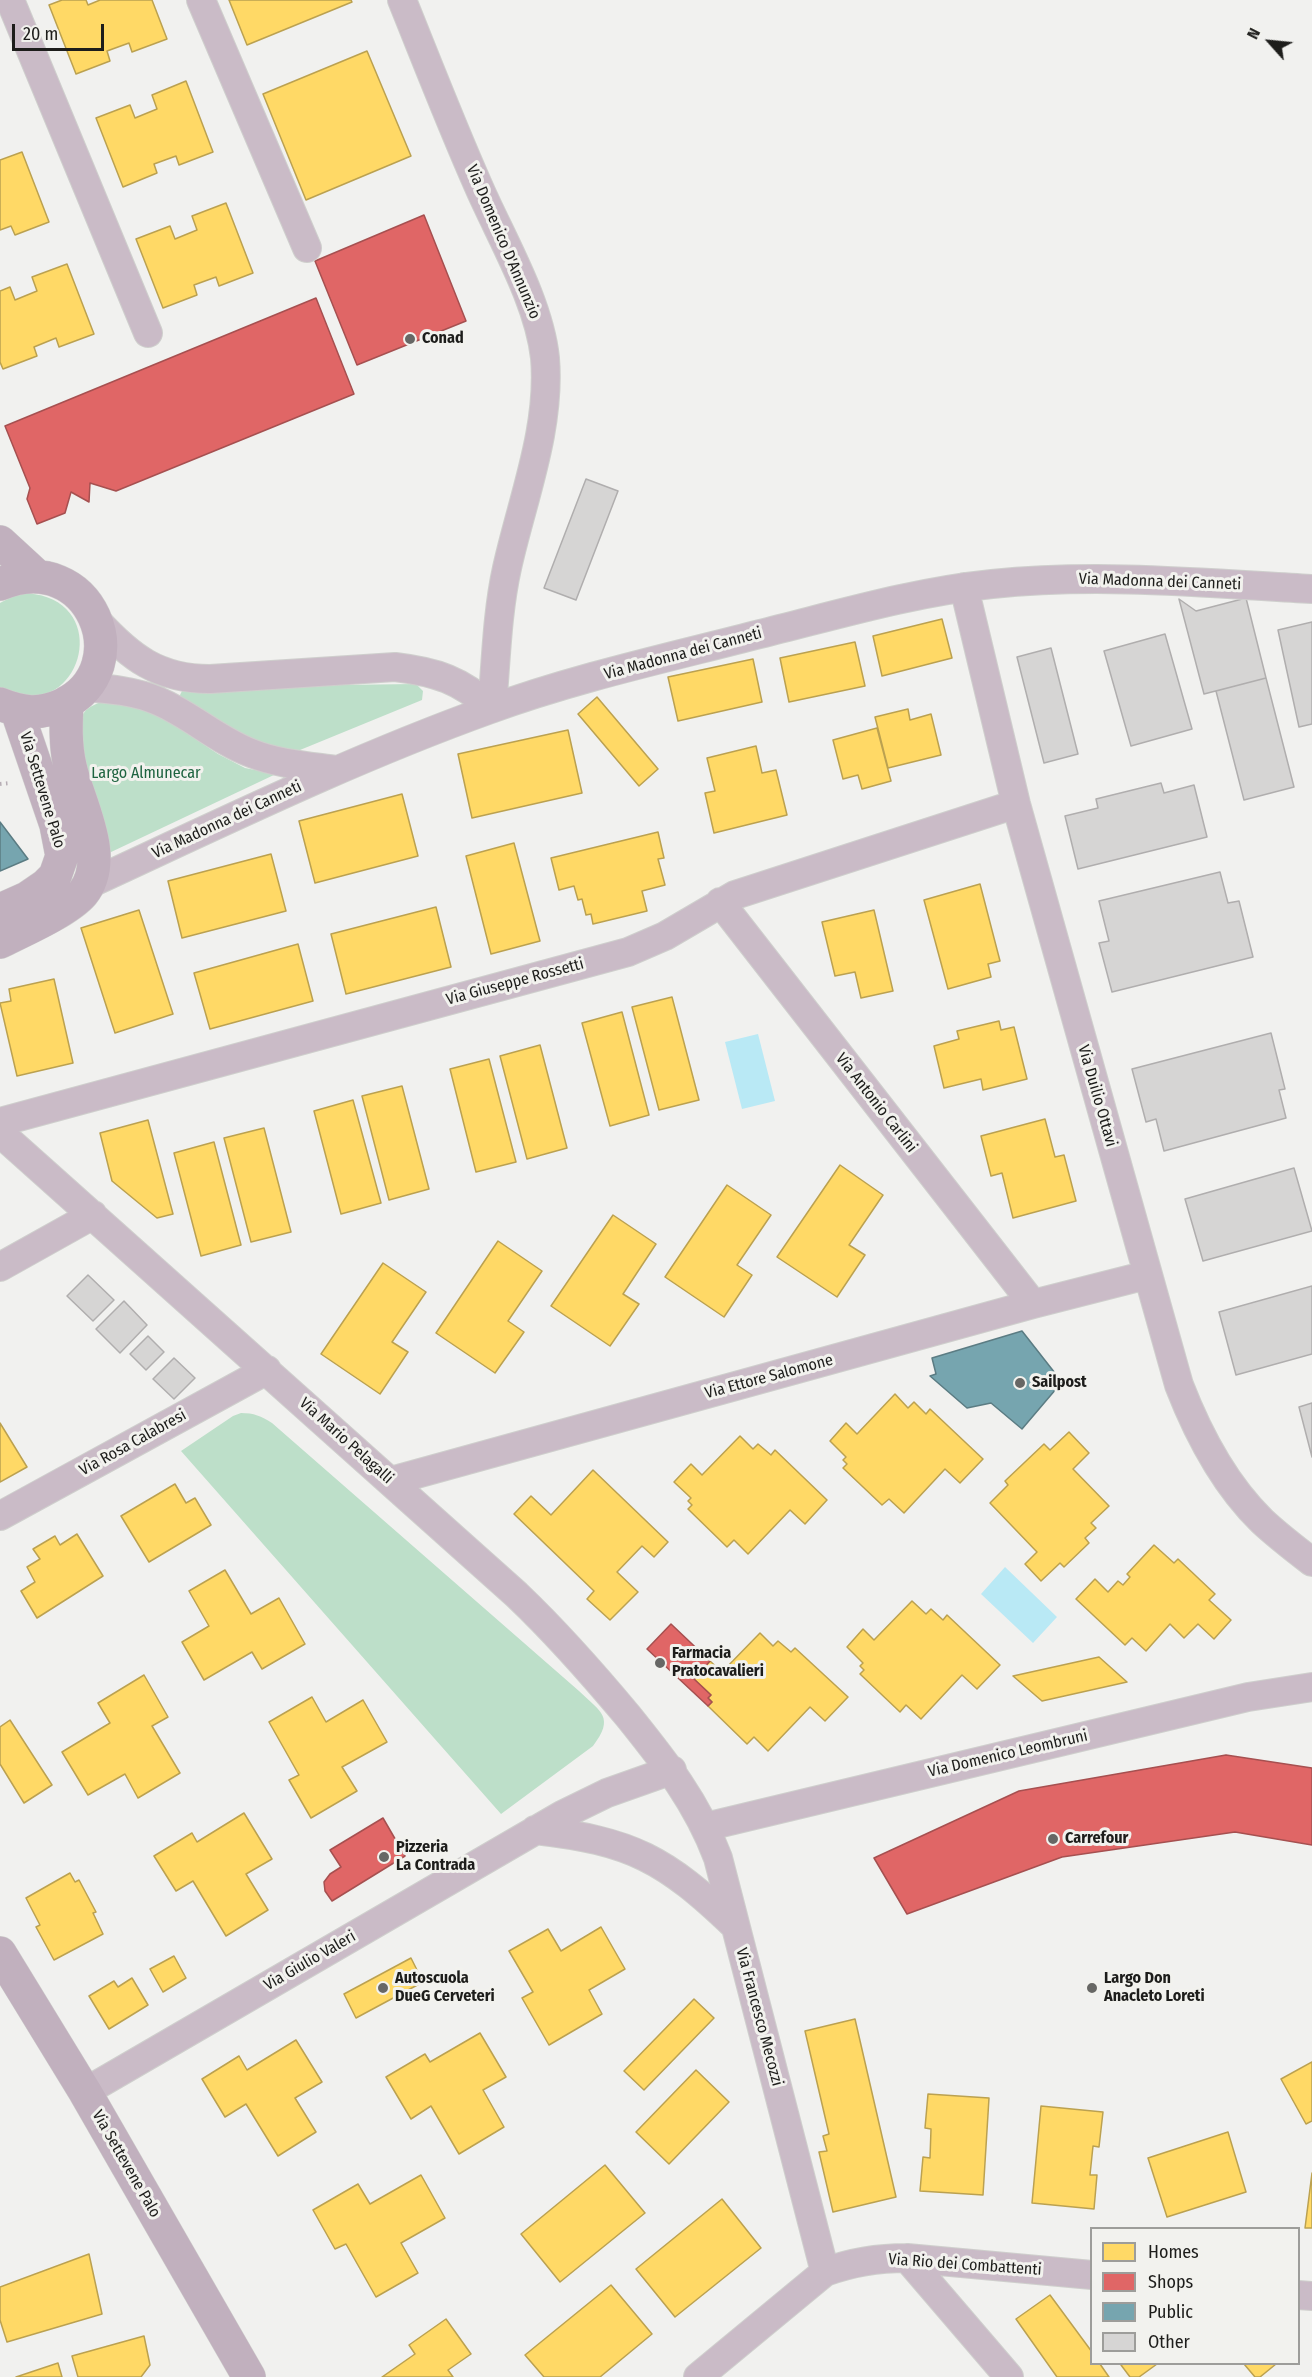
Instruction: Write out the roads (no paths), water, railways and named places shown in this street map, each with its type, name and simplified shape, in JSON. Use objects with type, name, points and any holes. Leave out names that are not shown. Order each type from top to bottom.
[{"type":"street","points":[[10,0],[148,333]]},
{"type":"street","points":[[201,0],[307,248]]},
{"type":"street","name":"Via Domenico D'Annunzio","points":[[402,0],[477,183],[528,294],[540,330],[545,359],[544,402],[534,460],[506,570],[492,708]]},
{"type":"street","points":[[0,542],[37,576]]},
{"type":"street","points":[[0,584],[12,578],[37,576],[46,577],[70,587],[90,608],[97,621],[133,656],[165,672],[182,677],[210,679],[395,667],[425,671],[449,678],[477,694],[492,708]]},
{"type":"street","name":"Via Madonna dei Canneti","points":[[89,884],[337,770],[492,708],[680,654],[882,603],[964,587],[1066,579],[1312,588]]},
{"type":"street","name":"Via Duilio Ottavi","points":[[964,587],[1016,804],[1179,1385],[1203,1439],[1226,1477],[1251,1510],[1312,1562]]},
{"type":"street","points":[[76,694],[99,657],[100,638],[97,621]]},
{"type":"street","points":[[8,707],[40,712],[76,694],[120,690],[156,700],[184,714],[231,744],[259,756],[337,770]]},
{"type":"street","name":"Via Settevene Palo","points":[[76,694],[66,735],[68,758],[93,848],[94,860],[89,884]]},
{"type":"street","name":"Via Settevene Palo","points":[[0,910],[27,898],[46,885],[59,867],[62,856],[56,825],[8,707]]},
{"type":"street","name":"Via Giuseppe Rossetti","points":[[0,1122],[628,952],[665,936],[720,902],[748,890],[1016,804]]},
{"type":"street","points":[[0,942],[70,904],[83,893],[89,884]]},
{"type":"street","name":"Via Antonio Carlini","points":[[720,902],[1033,1304]]},
{"type":"street","name":"Via Mario Pelagalli","points":[[0,1133],[517,1595],[554,1631],[595,1677],[672,1770]]},
{"type":"street","points":[[0,1267],[93,1215]]},
{"type":"street","name":"Via Ettore Salomone","points":[[391,1481],[1033,1304],[1147,1275]]},
{"type":"street","name":"Via Rosa Calabresi","points":[[0,1516],[267,1370]]},
{"type":"street","name":"Via Domenico Leombruni","points":[[705,1827],[1248,1697],[1312,1687]]},
{"type":"street","name":"Via Francesco Mecozzi","points":[[672,1770],[705,1827],[718,1858],[825,2272]]},
{"type":"street","name":"Via Giulio Valeri","points":[[85,2092],[535,1830],[593,1799],[672,1770]]},
{"type":"street","points":[[535,1830],[605,1841],[641,1853],[685,1880],[735,1926]]},
{"type":"street","name":"Via Settevene Palo","points":[[0,1953],[85,2092],[249,2377]]},
{"type":"street","points":[[907,2258],[1009,2377]]},
{"type":"street","name":"Via Rio dei Combattenti","points":[[698,2377],[825,2272],[864,2261],[907,2258],[1090,2275]]},
{"type":"water","points":[[758,1034],[775,1101],[742,1109],[725,1042]]},
{"type":"water","points":[[1005,1567],[1057,1617],[1033,1643],[981,1594]]},
{"type":"place","name":"Conad","points":[[410,339]]},
{"type":"place","name":"Sailpost","points":[[1020,1383]]},
{"type":"place","name":"Farmacia Pratocavalieri","points":[[660,1663]]},
{"type":"place","name":"Carrefour","points":[[1053,1839]]},
{"type":"place","name":"Pizzeria La Contrada","points":[[384,1857]]},
{"type":"place","name":"Autoscuola DueG Cerveteri","points":[[383,1988]]},
{"type":"place","name":"Largo Don Anacleto Loreti","points":[[1092,1988]]},
{"type":"park label","name":"Largo Almunecar","points":[[146,774]]}]
